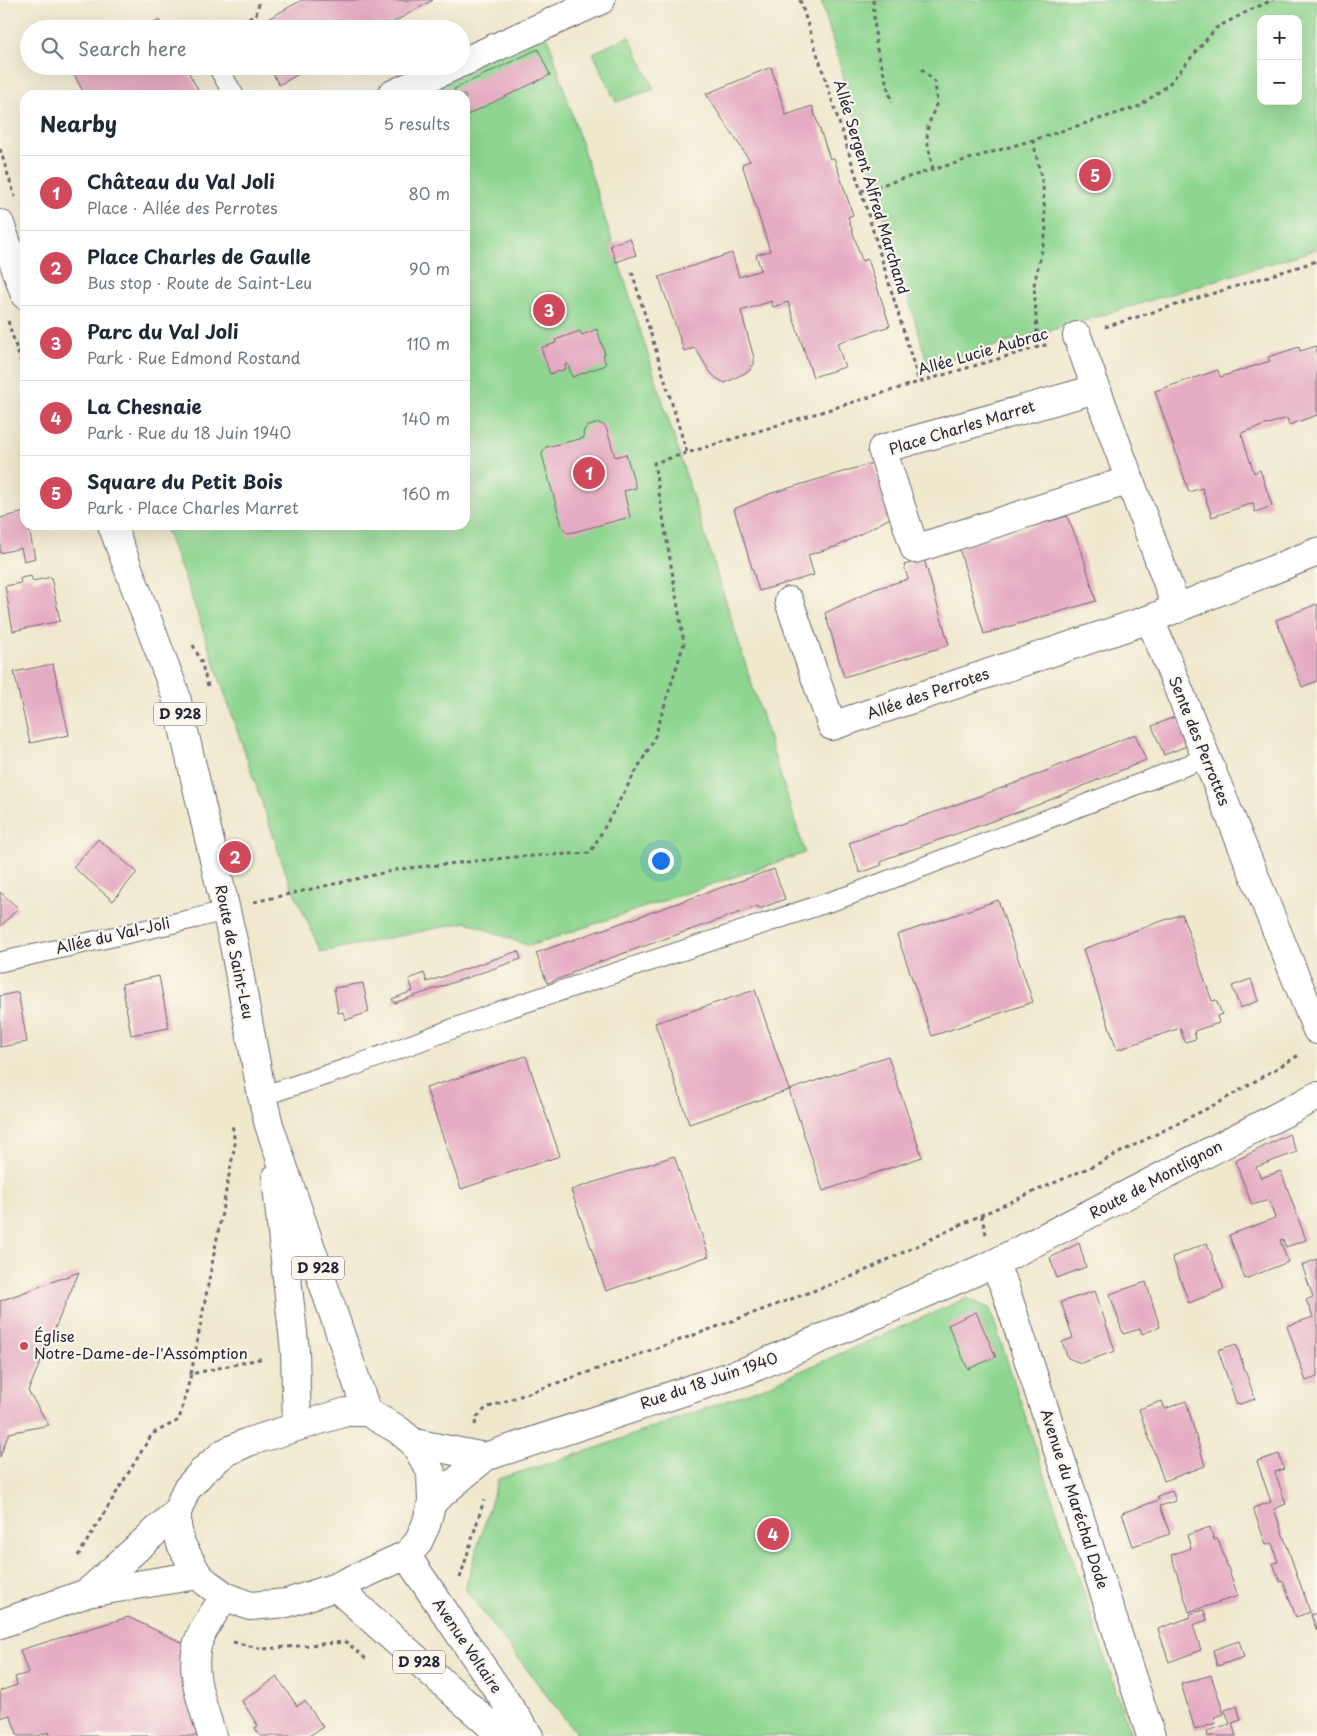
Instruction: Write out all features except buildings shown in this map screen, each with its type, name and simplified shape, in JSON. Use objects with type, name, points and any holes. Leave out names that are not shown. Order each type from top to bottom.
[{"type":"main road","points":[[470,59],[601,0]]},
{"type":"main road","points":[[402,90],[434,75]]},
{"type":"main road","points":[[0,224],[17,249],[20,266]]},
{"type":"main road","points":[[1077,336],[1177,609]]},
{"type":"main road","name":"Place Charles Marret","points":[[1096,389],[882,449],[915,549],[1130,480]]},
{"type":"main road","name":"Route de Saint-Leu","points":[[114,530],[175,693],[226,910],[269,1124],[366,1412]]},
{"type":"main road","points":[[1150,619],[1317,552]]},
{"type":"main road","name":"Allée des Perrotes","points":[[789,601],[832,726],[1150,619]]},
{"type":"main road","name":"Sente des Perrottes","points":[[1150,619],[1317,1030]]},
{"type":"main road","name":"Route de Montlignon","points":[[993,1264],[1316,1099]]},
{"type":"main road","name":"Route de Saint-Leu","points":[[269,1124],[295,1351],[297,1426]]},
{"type":"main road","name":"Rue du 18 Juin 1940","points":[[414,1444],[485,1457],[746,1371],[993,1264]]},
{"type":"main road","name":"Avenue du Maréchal Dode","points":[[993,1264],[1004,1285],[1151,1736]]},
{"type":"main road","points":[[346,1412],[366,1412],[397,1429],[414,1444],[431,1472],[432,1502],[426,1525],[417,1544],[406,1555],[336,1587],[286,1603],[250,1606],[225,1596],[198,1575],[181,1544],[177,1527],[177,1512],[186,1490],[203,1471],[224,1453],[248,1442],[346,1412]]},
{"type":"main road","points":[[432,1502],[485,1457]]},
{"type":"main road","points":[[87,1593],[177,1512]]},
{"type":"main road","name":"Avenue Voltaire","points":[[406,1555],[529,1736]]},
{"type":"main road","points":[[0,1624],[87,1593],[198,1575]]},
{"type":"main road","name":"Avenue Voltaire","points":[[336,1587],[502,1736]]},
{"type":"main road","points":[[212,1736],[196,1680],[197,1646],[225,1596]]},
{"type":"lane","points":[[222,75],[231,90]]},
{"type":"lane","points":[[262,1096],[351,1067],[500,1011],[850,895],[1206,758]]},
{"type":"lane","name":"Allée du Val-Joli","points":[[0,962],[198,918],[226,910]]},
{"type":"path","points":[[245,20],[256,14],[260,0]]},
{"type":"path","name":"Allée Sergent Alfred Marchand","points":[[800,0],[861,190],[919,382]]},
{"type":"path","points":[[873,0],[876,46],[892,102]]},
{"type":"path","points":[[861,190],[1033,140],[1140,106],[1168,84],[1216,28],[1273,0]]},
{"type":"path","points":[[922,69],[936,82],[937,102],[928,126],[926,140],[933,169]]},
{"type":"path","points":[[1033,140],[1043,186],[1046,232],[1034,285],[1038,348]]},
{"type":"path","points":[[0,149],[18,203]]},
{"type":"path","name":"Allée Lucie Aubrac","points":[[226,910],[253,902],[400,869],[514,857],[590,853],[654,739],[684,643],[654,463],[919,382],[1038,348],[1317,261]]},
{"type":"path","points":[[632,272],[687,453]]},
{"type":"path","points":[[6,318],[20,361]]},
{"type":"path","points":[[477,1417],[486,1408],[697,1334],[856,1275],[982,1215],[1104,1161],[1220,1102],[1301,1054]]},
{"type":"path","points":[[87,1593],[78,1557],[152,1434],[179,1420],[191,1374],[235,1144],[232,1123]]},
{"type":"path","points":[[191,1374],[273,1356]]},
{"type":"path","points":[[459,1581],[487,1491]]},
{"type":"path","points":[[203,1634],[264,1649],[346,1642],[368,1660]]},
{"type":"green space","points":[[821,0],[1317,0],[1317,249],[1087,320],[928,365]]},
{"type":"green space","points":[[544,25],[805,853],[529,946],[467,922],[321,952],[287,876],[190,592],[166,530],[470,530],[470,90],[402,90],[435,75],[470,75],[470,59]]},
{"type":"green space","points":[[629,36],[654,89],[616,102],[593,53]]},
{"type":"green space","points":[[967,1298],[990,1309],[1131,1736],[578,1736],[465,1589],[498,1479],[591,1450],[762,1388]]},
{"type":"place","name":"Square du Petit Bois","points":[[1095,175]]},
{"type":"place","name":"Parc du Val Joli","points":[[549,310]]},
{"type":"place","name":"Château du Val Joli","points":[[589,473]]},
{"type":"place","name":"Place Charles de Gaulle","points":[[235,857]]},
{"type":"place","name":"Église Notre-Dame-de-l'Assomption","points":[[24,1346]]},
{"type":"place","name":"La Chesnaie","points":[[773,1534]]}]
